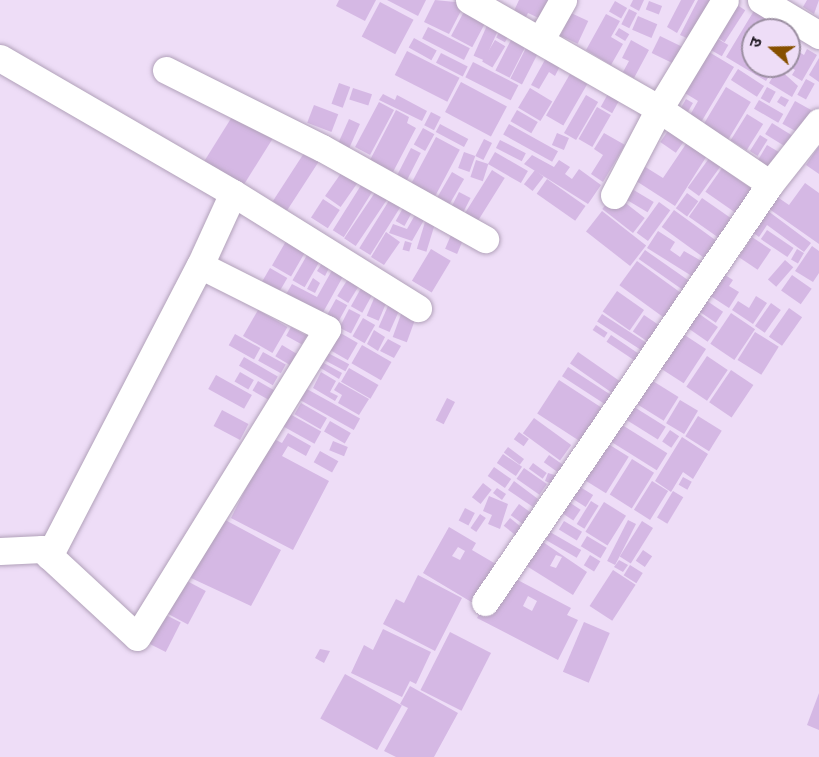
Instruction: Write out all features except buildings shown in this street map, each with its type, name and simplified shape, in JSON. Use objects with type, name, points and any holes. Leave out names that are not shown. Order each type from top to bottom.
[{"type":"street","points":[[469,0],[541,39],[659,109],[770,184]]},
{"type":"street","points":[[541,39],[563,0]]},
{"type":"street","points":[[614,195],[659,109],[725,0]]},
{"type":"street","points":[[761,0],[819,34]]},
{"type":"street","points":[[0,58],[233,193],[418,308]]},
{"type":"street","points":[[166,70],[322,148],[484,239]]},
{"type":"street","points":[[484,602],[770,184],[819,122]]},
{"type":"street","points":[[49,556],[200,265],[233,193]]},
{"type":"street","points":[[0,551],[42,549],[138,637],[327,329],[200,265]]}]
